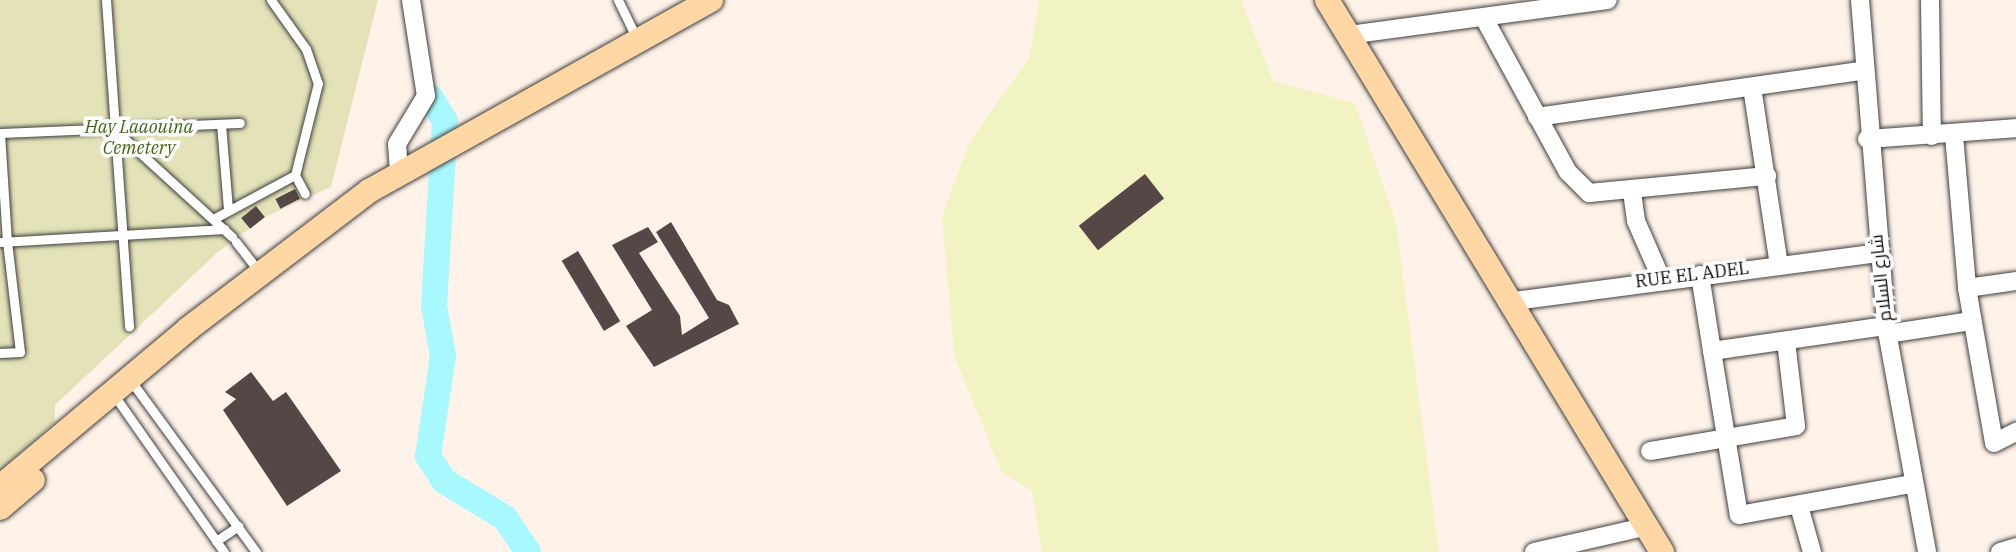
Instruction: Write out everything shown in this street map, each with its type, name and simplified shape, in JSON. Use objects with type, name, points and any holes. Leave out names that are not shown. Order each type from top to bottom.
[{"type":"main road","points":[[0,487],[63,429],[116,393],[261,273],[404,168],[711,0]]},
{"type":"main road","points":[[1327,0],[1507,302],[1662,552]]},
{"type":"main road","points":[[0,508],[74,441],[116,393]]},
{"type":"street","points":[[404,168],[397,144],[426,96],[411,0]]},
{"type":"street","points":[[1349,35],[1485,20],[1527,8],[1606,0]]},
{"type":"street","name":"شارع السلام","points":[[1860,0],[1867,139],[1887,330],[1912,484],[1927,552]]},
{"type":"street","points":[[1930,0],[1932,136]]},
{"type":"street","points":[[1485,20],[1536,117],[1580,187],[1597,195],[1767,176]]},
{"type":"street","points":[[1536,117],[1862,71]]},
{"type":"street","points":[[1752,88],[1779,265]]},
{"type":"street","points":[[1867,139],[1954,135],[2016,128]]},
{"type":"street","points":[[1954,135],[1971,321],[1994,443],[2016,432]]},
{"type":"street","points":[[1632,192],[1636,221],[1661,278]]},
{"type":"street","name":"RUE EL ADEL","points":[[1507,302],[1661,278],[1878,253]]},
{"type":"street","points":[[1700,275],[1736,512],[1798,506],[1912,484]]},
{"type":"street","points":[[1967,288],[2016,281]]},
{"type":"street","points":[[1712,351],[1971,321]]},
{"type":"street","points":[[1650,451],[1796,426],[1786,341]]},
{"type":"street","points":[[1798,506],[1812,552]]},
{"type":"street","points":[[1534,552],[1648,526]]},
{"type":"street","points":[[2000,552],[2016,547]]},
{"type":"lane","points":[[106,0],[129,327]]},
{"type":"lane","points":[[271,0],[306,49],[318,83],[295,175],[305,194]]},
{"type":"lane","points":[[618,0],[638,40]]},
{"type":"lane","points":[[0,353],[20,352],[4,242],[0,134],[240,123]]},
{"type":"lane","points":[[221,124],[228,209]]},
{"type":"lane","points":[[115,130],[215,218],[261,273]]},
{"type":"lane","points":[[215,218],[295,175]]},
{"type":"lane","points":[[4,242],[123,235],[231,236]]},
{"type":"lane","points":[[116,393],[238,526],[256,552]]},
{"type":"lane","points":[[116,393],[224,552]]},
{"type":"lane","points":[[216,541],[238,526]]},
{"type":"green space","name":"Hay Laaouina Cemetery","points":[[0,0],[378,0],[331,187],[265,217],[218,252],[55,405],[55,422],[0,470]]},
{"type":"green space","points":[[1039,0],[1241,0],[1273,81],[1355,103],[1396,223],[1439,552],[1042,552],[1032,491],[1001,471],[954,355],[942,216],[970,141],[1029,58]]},
{"type":"building","points":[[1145,174],[1164,198],[1098,250],[1079,226]]},
{"type":"building","points":[[295,189],[300,199],[280,209],[275,199]]},
{"type":"building","points":[[256,206],[265,217],[250,229],[241,218]]},
{"type":"building","points":[[671,222],[717,300],[729,305],[739,324],[654,367],[626,326],[652,310],[612,245],[648,227],[658,242],[639,253],[680,316],[682,335],[709,318],[656,232]]},
{"type":"building","points":[[578,251],[620,321],[604,331],[562,261]]},
{"type":"building","points":[[251,372],[273,401],[286,392],[341,471],[287,506],[223,410],[236,399],[225,392]]},
{"type":"waterway","points":[[431,98],[445,121],[434,306],[443,356],[428,456],[444,481],[505,518],[528,552]]}]
